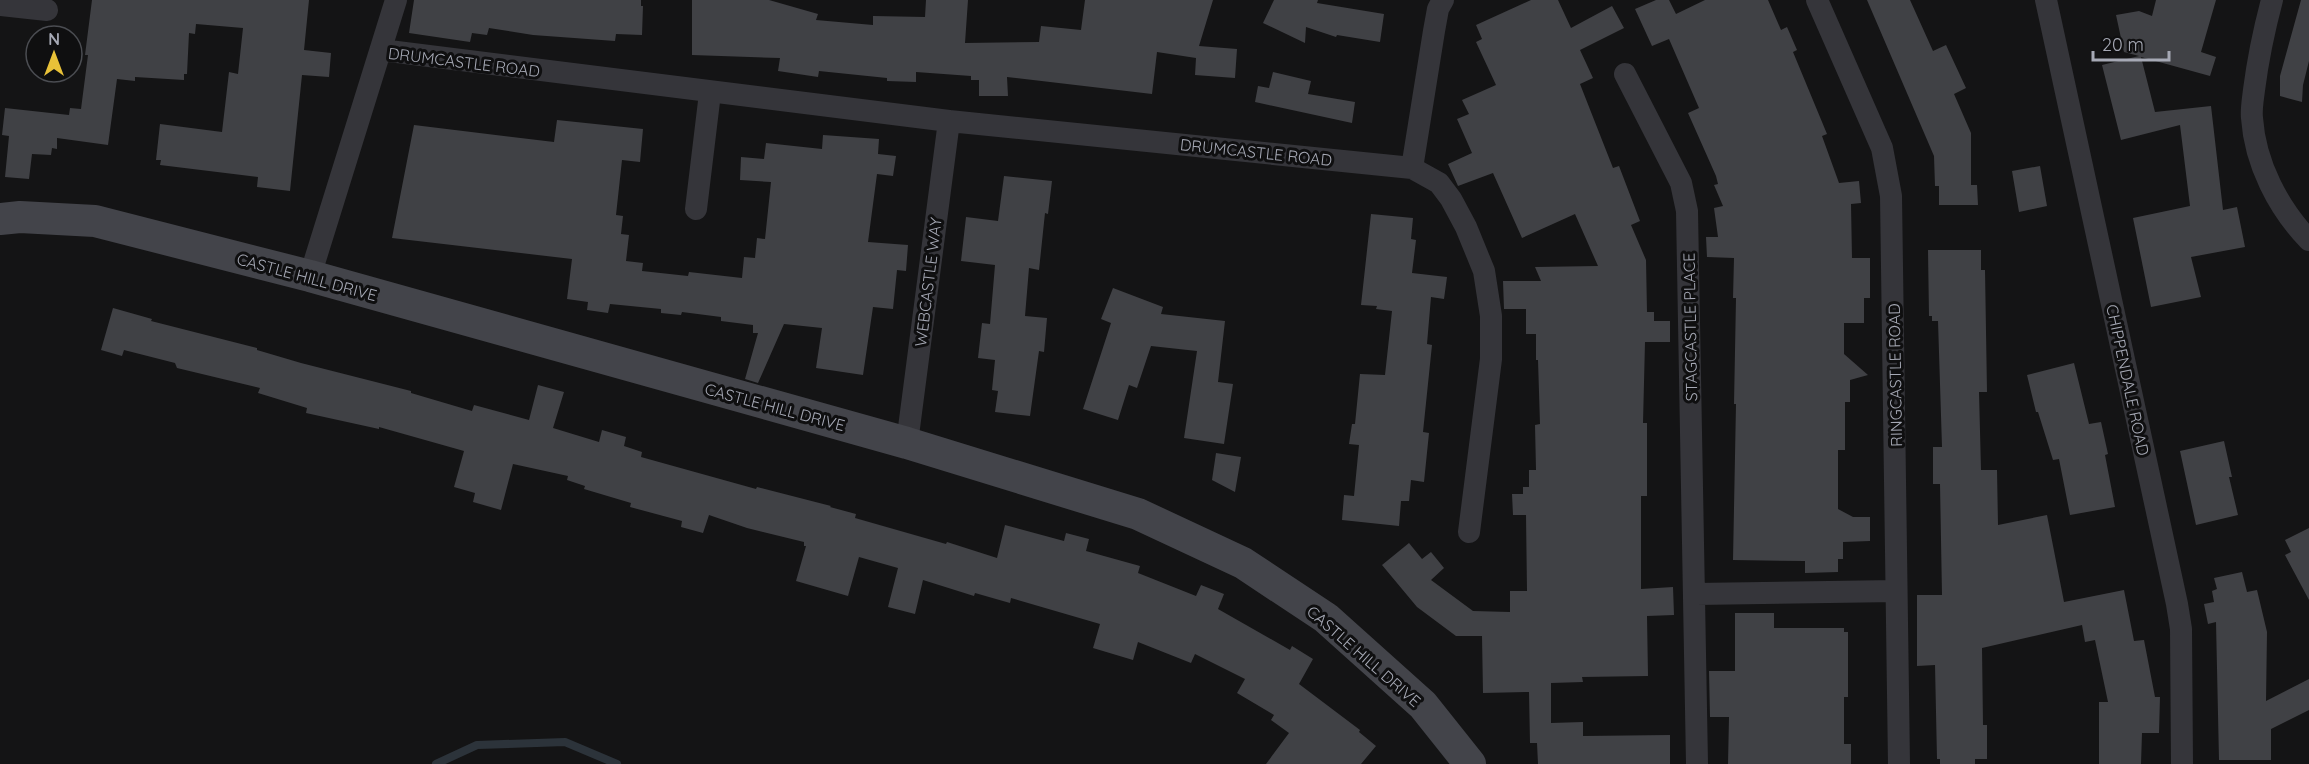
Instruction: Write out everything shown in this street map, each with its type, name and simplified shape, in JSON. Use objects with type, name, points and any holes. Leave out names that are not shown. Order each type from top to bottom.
[{"type":"street","points":[[381,50],[396,0]]},
{"type":"street","name":"RINGCASTLE ROAD","points":[[1817,0],[1882,148],[1891,196],[1899,764]]},
{"type":"street","name":"CHIPPENDALE ROAD","points":[[2046,0],[2181,629],[2182,764]]},
{"type":"street","points":[[2272,0],[2258,51],[2251,116],[2256,143],[2275,196],[2289,218],[2309,240]]},
{"type":"street","points":[[1412,168],[1436,3]]},
{"type":"street","points":[[0,5],[47,10]]},
{"type":"street","name":"DRUMCASTLE ROAD","points":[[310,276],[381,50],[710,93],[949,121],[1412,168],[1439,183],[1452,199],[1484,271],[1491,316],[1491,359],[1469,532]]},
{"type":"street","name":"STAGCASTLE PLACE","points":[[1625,74],[1680,183],[1687,211],[1698,764]]},
{"type":"street","points":[[696,209],[710,93]]},
{"type":"street","name":"WEBCASTLE WAY","points":[[907,443],[949,121]]},
{"type":"street","name":"CASTLE HILL DRIVE","points":[[0,219],[20,217],[94,221],[310,276],[907,443],[1138,514],[1243,563],[1326,618],[1423,705],[1470,764]]},
{"type":"street","points":[[1696,594],[1896,591]]},
{"type":"building","points":[[92,0],[309,0],[304,50],[331,53],[329,77],[302,75],[290,191],[257,187],[258,177],[160,165],[161,160],[156,160],[160,124],[222,132],[229,72],[238,74],[243,28],[196,24],[195,34],[189,33],[187,74],[184,74],[184,80],[135,77],[135,81],[117,79],[108,145],[57,138],[57,149],[52,148],[51,155],[32,154],[29,179],[5,177],[9,136],[2,135],[5,108],[69,115],[70,108],[81,109]]},
{"type":"building","points":[[414,0],[641,0],[641,6],[643,6],[642,35],[616,34],[615,41],[533,35],[489,28],[487,35],[472,33],[470,42],[409,33]]},
{"type":"building","points":[[692,0],[769,0],[818,14],[816,20],[873,25],[873,16],[925,17],[926,0],[968,0],[965,43],[1039,42],[1041,26],[1081,30],[1085,0],[1213,0],[1199,46],[1237,49],[1235,78],[1195,75],[1196,58],[1157,52],[1152,94],[1007,77],[1008,96],[979,96],[979,80],[971,80],[971,76],[916,72],[916,82],[887,81],[887,78],[819,71],[818,77],[778,71],[780,58],[692,55]]},
{"type":"building","points":[[1274,0],[1318,0],[1317,3],[1384,14],[1380,42],[1337,35],[1336,37],[1306,27],[1305,43],[1263,23]]},
{"type":"building","points":[[1531,0],[1558,0],[1571,28],[1612,6],[1624,28],[1580,50],[1593,78],[1580,84],[1613,168],[1619,166],[1640,221],[1631,225],[1646,260],[1647,312],[1654,312],[1654,321],[1670,321],[1670,342],[1645,342],[1643,423],[1647,423],[1647,496],[1641,496],[1641,589],[1673,587],[1674,615],[1647,616],[1648,676],[1582,677],[1583,682],[1551,683],[1551,723],[1583,722],[1583,736],[1670,735],[1670,764],[1538,764],[1537,743],[1530,743],[1529,692],[1483,693],[1482,636],[1456,636],[1417,607],[1382,565],[1409,543],[1422,559],[1431,552],[1444,568],[1431,580],[1473,611],[1510,612],[1510,591],[1527,591],[1526,515],[1513,515],[1512,494],[1523,494],[1523,487],[1529,487],[1529,470],[1536,470],[1535,425],[1540,424],[1536,334],[1526,334],[1526,309],[1504,309],[1503,281],[1541,281],[1535,267],[1598,266],[1575,214],[1522,238],[1493,173],[1458,186],[1448,164],[1472,153],[1457,119],[1469,114],[1462,100],[1496,85],[1476,42],[1482,39],[1476,25]]},
{"type":"building","points":[[1656,0],[1669,0],[1676,14],[1705,0],[1768,0],[1781,30],[1787,27],[1797,50],[1793,52],[1827,134],[1822,136],[1839,183],[1859,181],[1861,203],[1851,204],[1852,258],[1870,258],[1870,298],[1864,298],[1864,323],[1844,323],[1844,354],[1868,375],[1850,380],[1850,402],[1845,402],[1845,450],[1838,450],[1838,509],[1853,517],[1870,517],[1870,541],[1843,542],[1843,559],[1838,559],[1838,572],[1805,573],[1805,561],[1733,560],[1736,404],[1734,404],[1736,298],[1733,298],[1734,258],[1707,257],[1706,237],[1718,237],[1714,208],[1723,206],[1714,185],[1718,184],[1716,176],[1688,113],[1699,108],[1669,39],[1652,46],[1635,9]]},
{"type":"building","points":[[1867,0],[1910,0],[1933,51],[1946,45],[1966,88],[1954,94],[1971,133],[1971,185],[1977,185],[1978,205],[1939,205],[1939,186],[1935,186],[1934,156]]},
{"type":"building","points":[[2156,0],[2216,0],[2201,52],[2216,57],[2210,76],[2141,57],[2155,112],[2211,106],[2223,210],[2237,207],[2245,247],[2191,257],[2201,297],[2151,307],[2133,218],[2190,206],[2180,125],[2121,140],[2102,65],[2139,56],[2124,52],[2116,15],[2139,11],[2152,16]]},
{"type":"building","points":[[2301,0],[2309,0],[2309,61],[2303,85],[2302,102],[2280,96],[2280,76]]},
{"type":"building","points":[[1273,72],[1311,81],[1308,94],[1355,102],[1352,123],[1255,102],[1258,86],[1269,88]]},
{"type":"building","points":[[557,120],[643,129],[640,162],[622,160],[616,215],[623,216],[621,234],[629,235],[626,261],[643,263],[642,271],[688,276],[689,272],[742,278],[744,257],[755,258],[757,238],[765,239],[771,182],[740,180],[741,157],[764,159],[766,143],[822,149],[823,135],[879,139],[878,154],[896,156],[893,176],[877,174],[868,242],[908,245],[906,271],[897,270],[893,309],[873,307],[863,375],[816,368],[822,328],[784,324],[758,383],[745,379],[758,333],[753,333],[753,325],[721,321],[721,317],[682,312],[681,315],[661,313],[661,309],[610,304],[608,313],[587,310],[588,302],[567,299],[572,259],[392,238],[414,125],[554,142]]},
{"type":"building","points":[[2040,166],[2047,206],[2019,212],[2012,171]]},
{"type":"building","points":[[1004,176],[1052,181],[1048,214],[1045,213],[1039,270],[1029,268],[1025,316],[1047,318],[1044,352],[1039,351],[1030,416],[995,412],[998,391],[992,390],[995,360],[978,358],[982,323],[990,324],[995,265],[961,261],[966,217],[998,221]]},
{"type":"building","points":[[1371,214],[1413,218],[1411,239],[1416,240],[1412,273],[1447,277],[1444,299],[1431,297],[1427,344],[1432,345],[1423,432],[1429,433],[1424,482],[1411,480],[1409,501],[1401,501],[1399,526],[1342,520],[1344,495],[1354,496],[1359,445],[1349,444],[1352,424],[1355,424],[1360,374],[1385,375],[1392,311],[1376,309],[1377,306],[1361,305]]},
{"type":"building","points":[[1928,250],[1981,250],[1981,270],[1985,270],[1987,392],[1979,392],[1981,470],[1997,470],[1998,525],[2047,515],[2064,602],[2124,590],[2134,641],[2144,640],[2155,697],[2160,697],[2159,733],[2142,733],[2141,764],[2099,764],[2099,702],[2108,702],[2095,640],[2085,642],[2082,625],[1982,648],[1983,725],[1987,725],[1987,759],[1975,759],[1975,764],[1940,764],[1940,759],[1937,759],[1935,665],[1917,666],[1917,595],[1942,595],[1940,484],[1933,484],[1933,447],[1942,447],[1938,321],[1932,321],[1932,316],[1929,316]]},
{"type":"building","points":[[1113,288],[1163,307],[1161,314],[1225,321],[1218,382],[1233,384],[1224,444],[1184,438],[1197,351],[1151,346],[1137,388],[1129,385],[1118,420],[1083,409],[1111,323],[1101,319]]},
{"type":"building","points":[[113,308],[152,319],[151,321],[257,348],[257,350],[301,363],[411,391],[411,393],[472,411],[474,405],[529,420],[538,385],[564,392],[553,428],[599,442],[602,430],[626,437],[624,446],[642,452],[641,457],[756,489],[757,487],[831,506],[856,514],[855,518],[946,544],[947,542],[997,558],[1005,525],[1064,541],[1066,533],[1089,539],[1086,551],[1140,566],[1138,573],[1196,596],[1201,585],[1224,594],[1218,609],[1290,650],[1292,646],[1313,659],[1299,684],[1360,730],[1359,732],[1376,746],[1361,764],[1266,764],[1289,733],[1271,720],[1274,715],[1237,693],[1245,679],[1195,654],[1191,663],[1138,642],[1133,660],[1093,648],[1100,624],[1011,598],[1010,603],[975,593],[974,596],[923,580],[915,614],[888,607],[898,568],[859,557],[848,596],[796,581],[806,546],[804,542],[747,528],[709,515],[703,533],[681,527],[682,521],[630,507],[631,503],[584,489],[585,486],[567,480],[568,476],[513,464],[501,510],[473,502],[475,493],[454,487],[464,451],[379,427],[379,429],[306,413],[307,408],[258,393],[260,388],[177,368],[175,363],[124,350],[122,356],[101,350]]},
{"type":"building","points":[[2074,363],[2089,424],[2101,422],[2115,507],[2070,515],[2059,459],[2053,460],[2038,412],[2036,412],[2027,375]]},
{"type":"building","points":[[2224,441],[2238,515],[2196,525],[2180,451]]},
{"type":"building","points":[[1216,453],[1241,457],[1235,492],[1212,480]]},
{"type":"building","points":[[2309,528],[2309,600],[2285,555],[2291,552],[2285,540]]},
{"type":"building","points":[[2242,572],[2247,592],[2257,590],[2267,632],[2266,701],[2309,679],[2309,710],[2271,729],[2271,760],[2219,760],[2216,622],[2208,624],[2204,604],[2214,602],[2212,591],[2217,589],[2214,578]]},
{"type":"building","points":[[1735,613],[1774,613],[1774,628],[1844,628],[1844,632],[1848,632],[1848,697],[1844,697],[1844,744],[1851,744],[1851,764],[1728,764],[1729,717],[1710,717],[1709,671],[1735,671]]},
{"type":"waterway","points":[[436,764],[477,745],[565,742],[617,764]]}]
